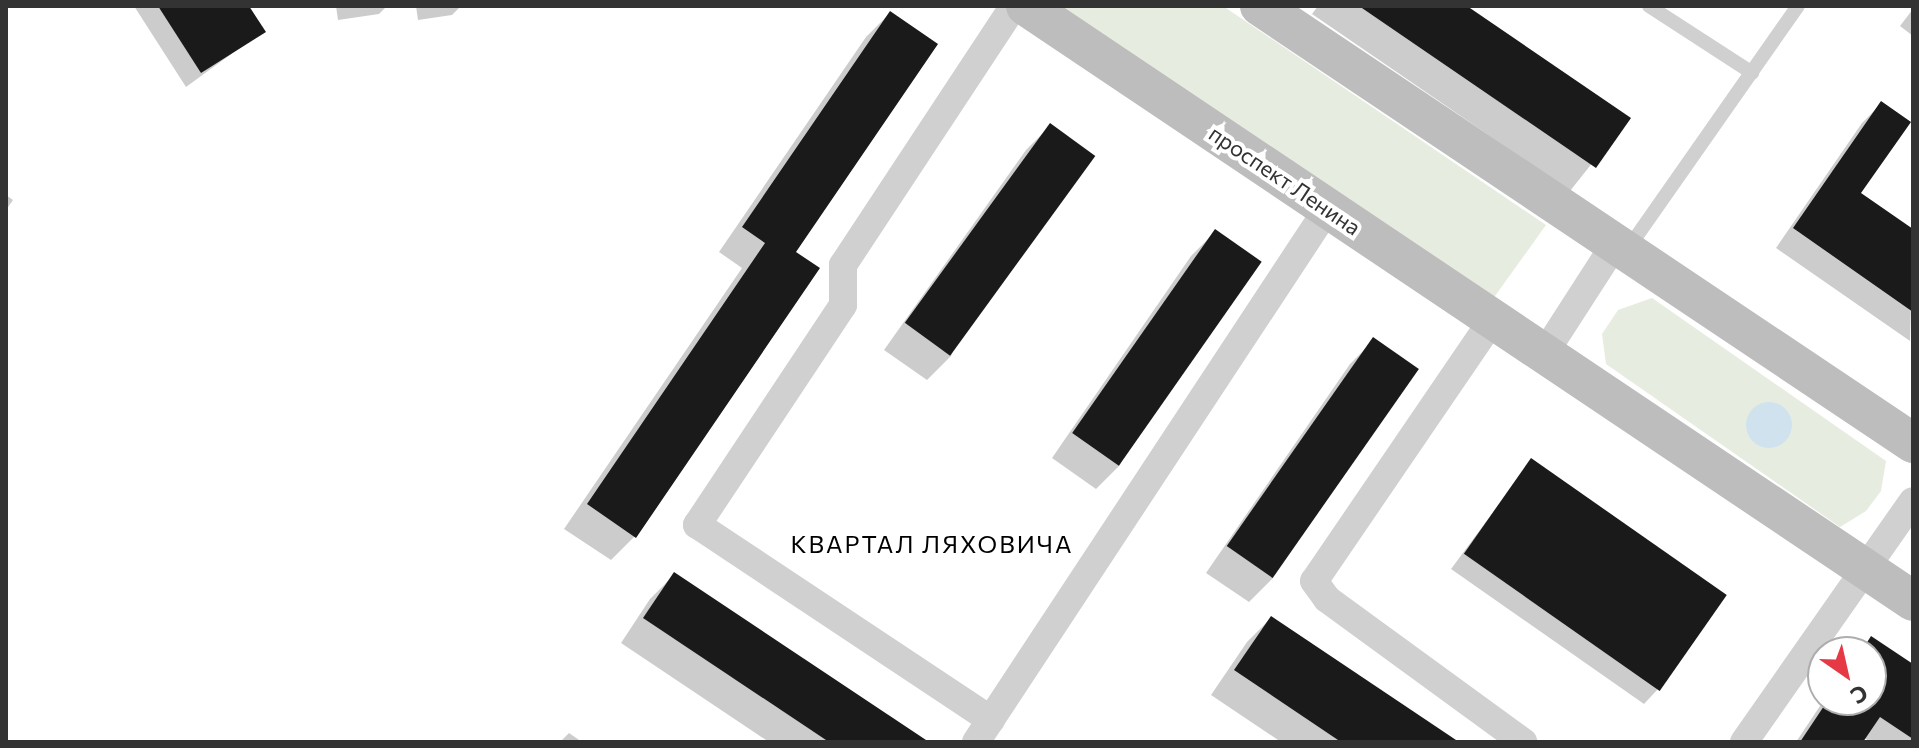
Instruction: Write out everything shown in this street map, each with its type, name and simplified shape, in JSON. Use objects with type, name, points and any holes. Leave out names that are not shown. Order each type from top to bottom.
[{"type":"street","points":[[1014,6],[843,265],[843,305],[697,525],[983,731],[1328,208]]},
{"type":"street","name":"проспект Ленина","points":[[1026,6],[1913,601]]},
{"type":"street","points":[[1278,11],[1620,247],[1913,443]]},
{"type":"street","points":[[1544,354],[1620,247]]},
{"type":"street","points":[[1493,319],[1314,581],[1327,599],[1523,742]]},
{"type":"street","points":[[1744,742],[1913,501]]},
{"type":"lane","points":[[1649,6],[1752,73]]},
{"type":"lane","points":[[1620,247],[1752,73],[1798,6]]},
{"type":"shaded area","points":[[1055,6],[1223,6],[1546,225],[1490,303]]},
{"type":"shaded area","points":[[1652,298],[1886,461],[1881,491],[1866,511],[1840,527],[1606,364],[1602,334],[1618,310]]},
{"type":"water","points":[[1769,402],[1786,408],[1792,425],[1786,442],[1769,448],[1752,442],[1746,425],[1752,408]]},
{"type":"building","points":[[158,6],[249,6],[266,32],[201,73]]},
{"type":"building","points":[[1359,6],[1467,6],[1631,118],[1596,168]]},
{"type":"building","points":[[890,11],[938,44],[796,252],[820,268],[636,538],[587,504],[765,243],[742,227]]},
{"type":"building","points":[[1881,101],[1911,122],[1861,193],[1913,229],[1913,312],[1793,228]]},
{"type":"building","points":[[1050,123],[1095,156],[950,356],[905,323]]},
{"type":"building","points":[[1215,229],[1262,262],[1119,466],[1072,433]]},
{"type":"building","points":[[1373,337],[1419,369],[1273,578],[1227,546]]},
{"type":"building","points":[[1531,458],[1727,595],[1660,691],[1464,554]]},
{"type":"building","points":[[674,572],[929,742],[829,742],[643,618]]},
{"type":"building","points":[[1271,616],[1459,742],[1341,742],[1234,670]]},
{"type":"building","points":[[1887,647],[1913,664],[1913,739],[1880,717],[1863,742],[1800,742],[1817,716],[1887,716]]},
{"type":"district","name":"КВАРТАЛ ЛЯХОВИЧА","points":[[932,544]]}]
